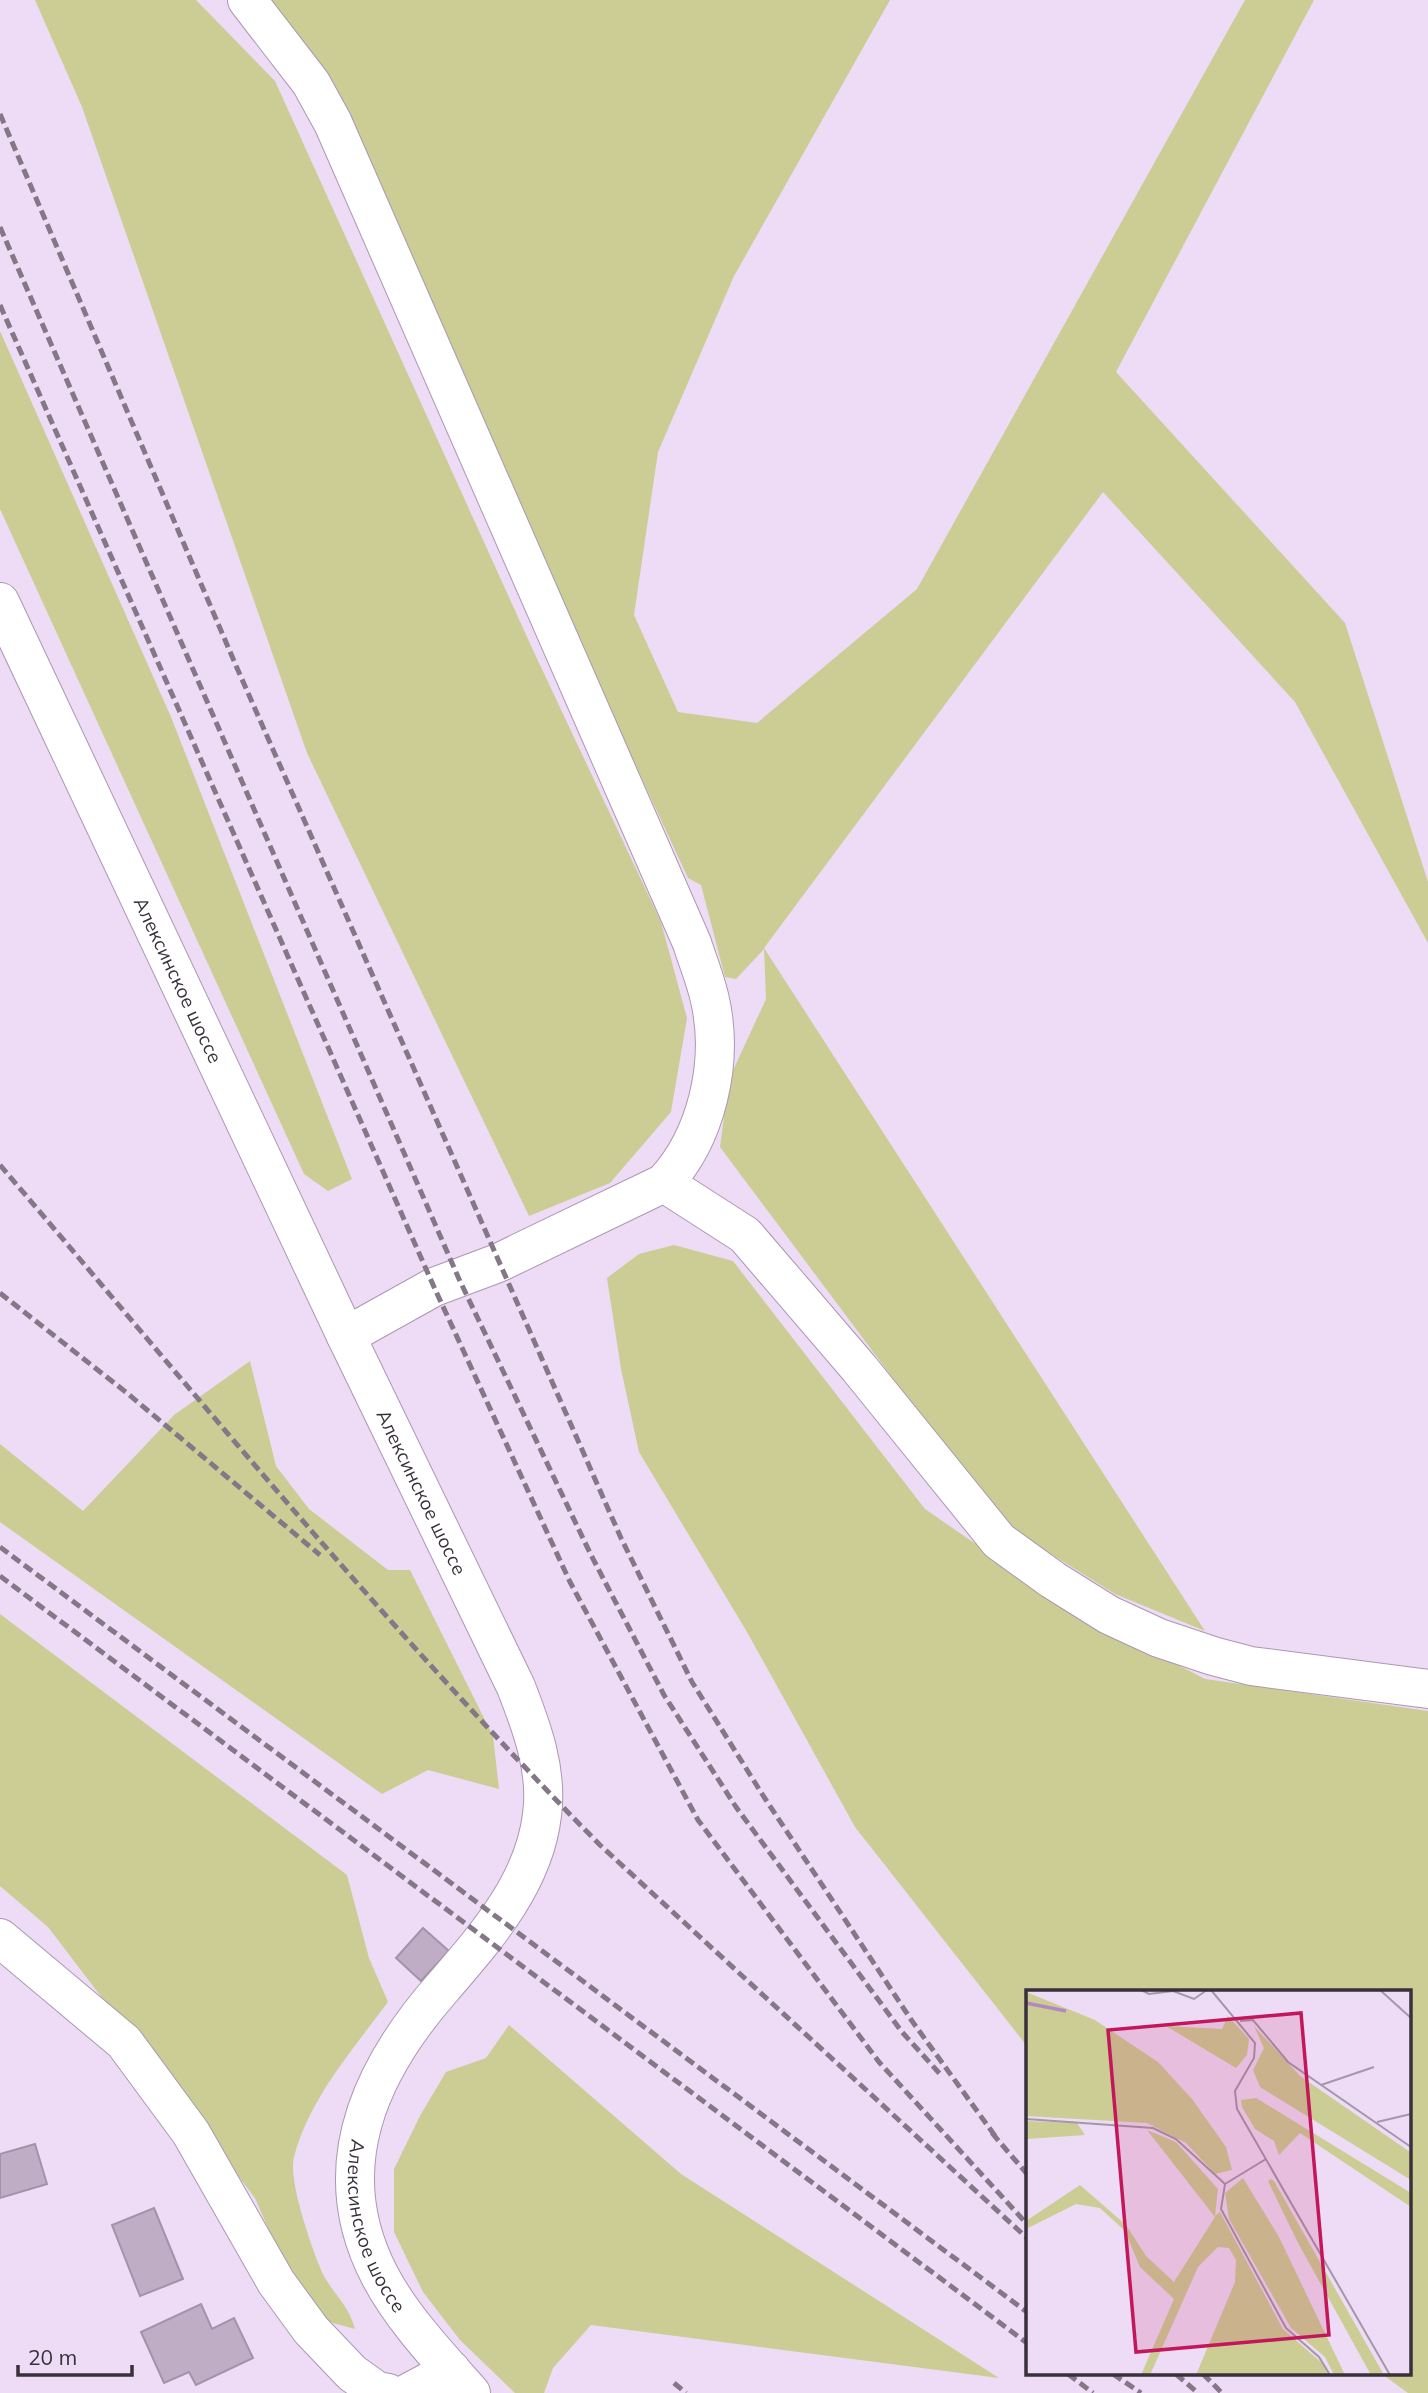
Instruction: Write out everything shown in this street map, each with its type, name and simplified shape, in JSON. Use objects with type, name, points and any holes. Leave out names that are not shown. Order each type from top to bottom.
[{"type":"main road","points":[[247,0],[311,83],[333,123],[692,943],[710,1001],[714,1058],[710,1088],[693,1142],[682,1164],[664,1183],[498,1263],[434,1287],[346,1336]]},
{"type":"main road","name":"Алексинское шоссе","points":[[0,602],[346,1336],[516,1687],[531,1724],[541,1768],[542,1816],[536,1846],[525,1874],[484,1940],[411,2027],[376,2087],[359,2130],[354,2190],[366,2245],[395,2301],[461,2382]]},
{"type":"main road","points":[[664,1183],[745,1234],[859,1368],[999,1541],[1053,1580],[1109,1615],[1159,1638],[1213,1656],[1251,1666],[1428,1689]]},
{"type":"main road","points":[[0,1938],[124,2042],[191,2133],[276,2282],[311,2330],[352,2373],[377,2391],[388,2393]]},
{"type":"main road","points":[[408,2393],[461,2382]]},
{"type":"green space","points":[[35,0],[196,0],[275,81],[532,648],[661,922],[687,1018],[671,1112],[610,1183],[529,1216],[307,753],[82,107]]},
{"type":"green space","points":[[255,0],[890,0],[734,276],[658,452],[634,615],[678,712],[757,723],[917,589],[1245,0],[1314,0],[1116,372],[1345,623],[1428,882],[1428,943],[1295,702],[1103,492],[764,948],[1205,1631],[1115,1594],[1001,1523],[720,1147],[729,1079],[766,999],[764,949],[736,979],[725,977],[701,885],[688,878],[550,581]]},
{"type":"green space","points":[[0,331],[171,717],[352,1179],[328,1191],[304,1174],[0,509]]},
{"type":"green space","points":[[674,1245],[733,1261],[925,1509],[1070,1609],[1205,1679],[1428,1711],[1428,2393],[1408,2393],[1385,2376],[1410,2376],[1410,1990],[1026,1990],[1026,2045],[855,1827],[747,1632],[639,1452],[621,1369],[607,1278],[639,1254]]},
{"type":"green space","points":[[250,1361],[276,1466],[309,1509],[388,1570],[410,1570],[493,1736],[499,1789],[428,1770],[382,1794],[0,1522],[0,1444],[83,1511],[174,1415]]},
{"type":"green space","points":[[0,1614],[347,1875],[369,1958],[388,2002],[321,2095],[301,2136],[293,2167],[310,2242],[327,2282],[348,2311],[355,2329],[329,2322],[292,2283],[255,2198],[48,1927],[0,1886]]},
{"type":"green space","points":[[509,2025],[681,2174],[999,2378],[591,2325],[553,2368],[544,2393],[515,2393],[460,2340],[423,2292],[394,2232],[394,2169],[421,2114],[446,2072],[486,2058]]},
{"type":"building","points":[[423,1928],[449,1951],[421,1981],[396,1958]]},
{"type":"building","points":[[35,2144],[47,2184],[0,2198],[0,2154]]},
{"type":"building","points":[[154,2208],[183,2279],[140,2296],[112,2225]]},
{"type":"building","points":[[201,2304],[212,2329],[234,2318],[253,2358],[196,2385],[189,2372],[164,2383],[141,2332]]},
{"type":"railway","points":[[0,114],[237,668],[621,1538],[692,1682],[764,1797],[912,2021],[998,2140]]},
{"type":"railway","points":[[0,227],[459,1279],[591,1555],[664,1695],[736,1807],[902,2032],[941,2075]]},
{"type":"railway","points":[[0,305],[434,1287],[570,1582],[698,1820],[879,2062],[1026,2223]]},
{"type":"railway","points":[[0,1165],[368,1596],[521,1763],[600,1845],[1026,2237]]},
{"type":"railway","points":[[0,1293],[127,1393],[320,1555]]},
{"type":"railway","points":[[0,1547],[1026,2311]]},
{"type":"railway","points":[[0,1576],[1026,2342]]},
{"type":"railway","points":[[992,2133],[1026,2173]]},
{"type":"railway","points":[[1071,2376],[1093,2393]]},
{"type":"railway","points":[[1116,2376],[1141,2393]]},
{"type":"railway","points":[[1178,2376],[1198,2393]]},
{"type":"railway","points":[[1205,2376],[1222,2393]]},
{"type":"railway","points":[[674,2383],[686,2393]]}]
